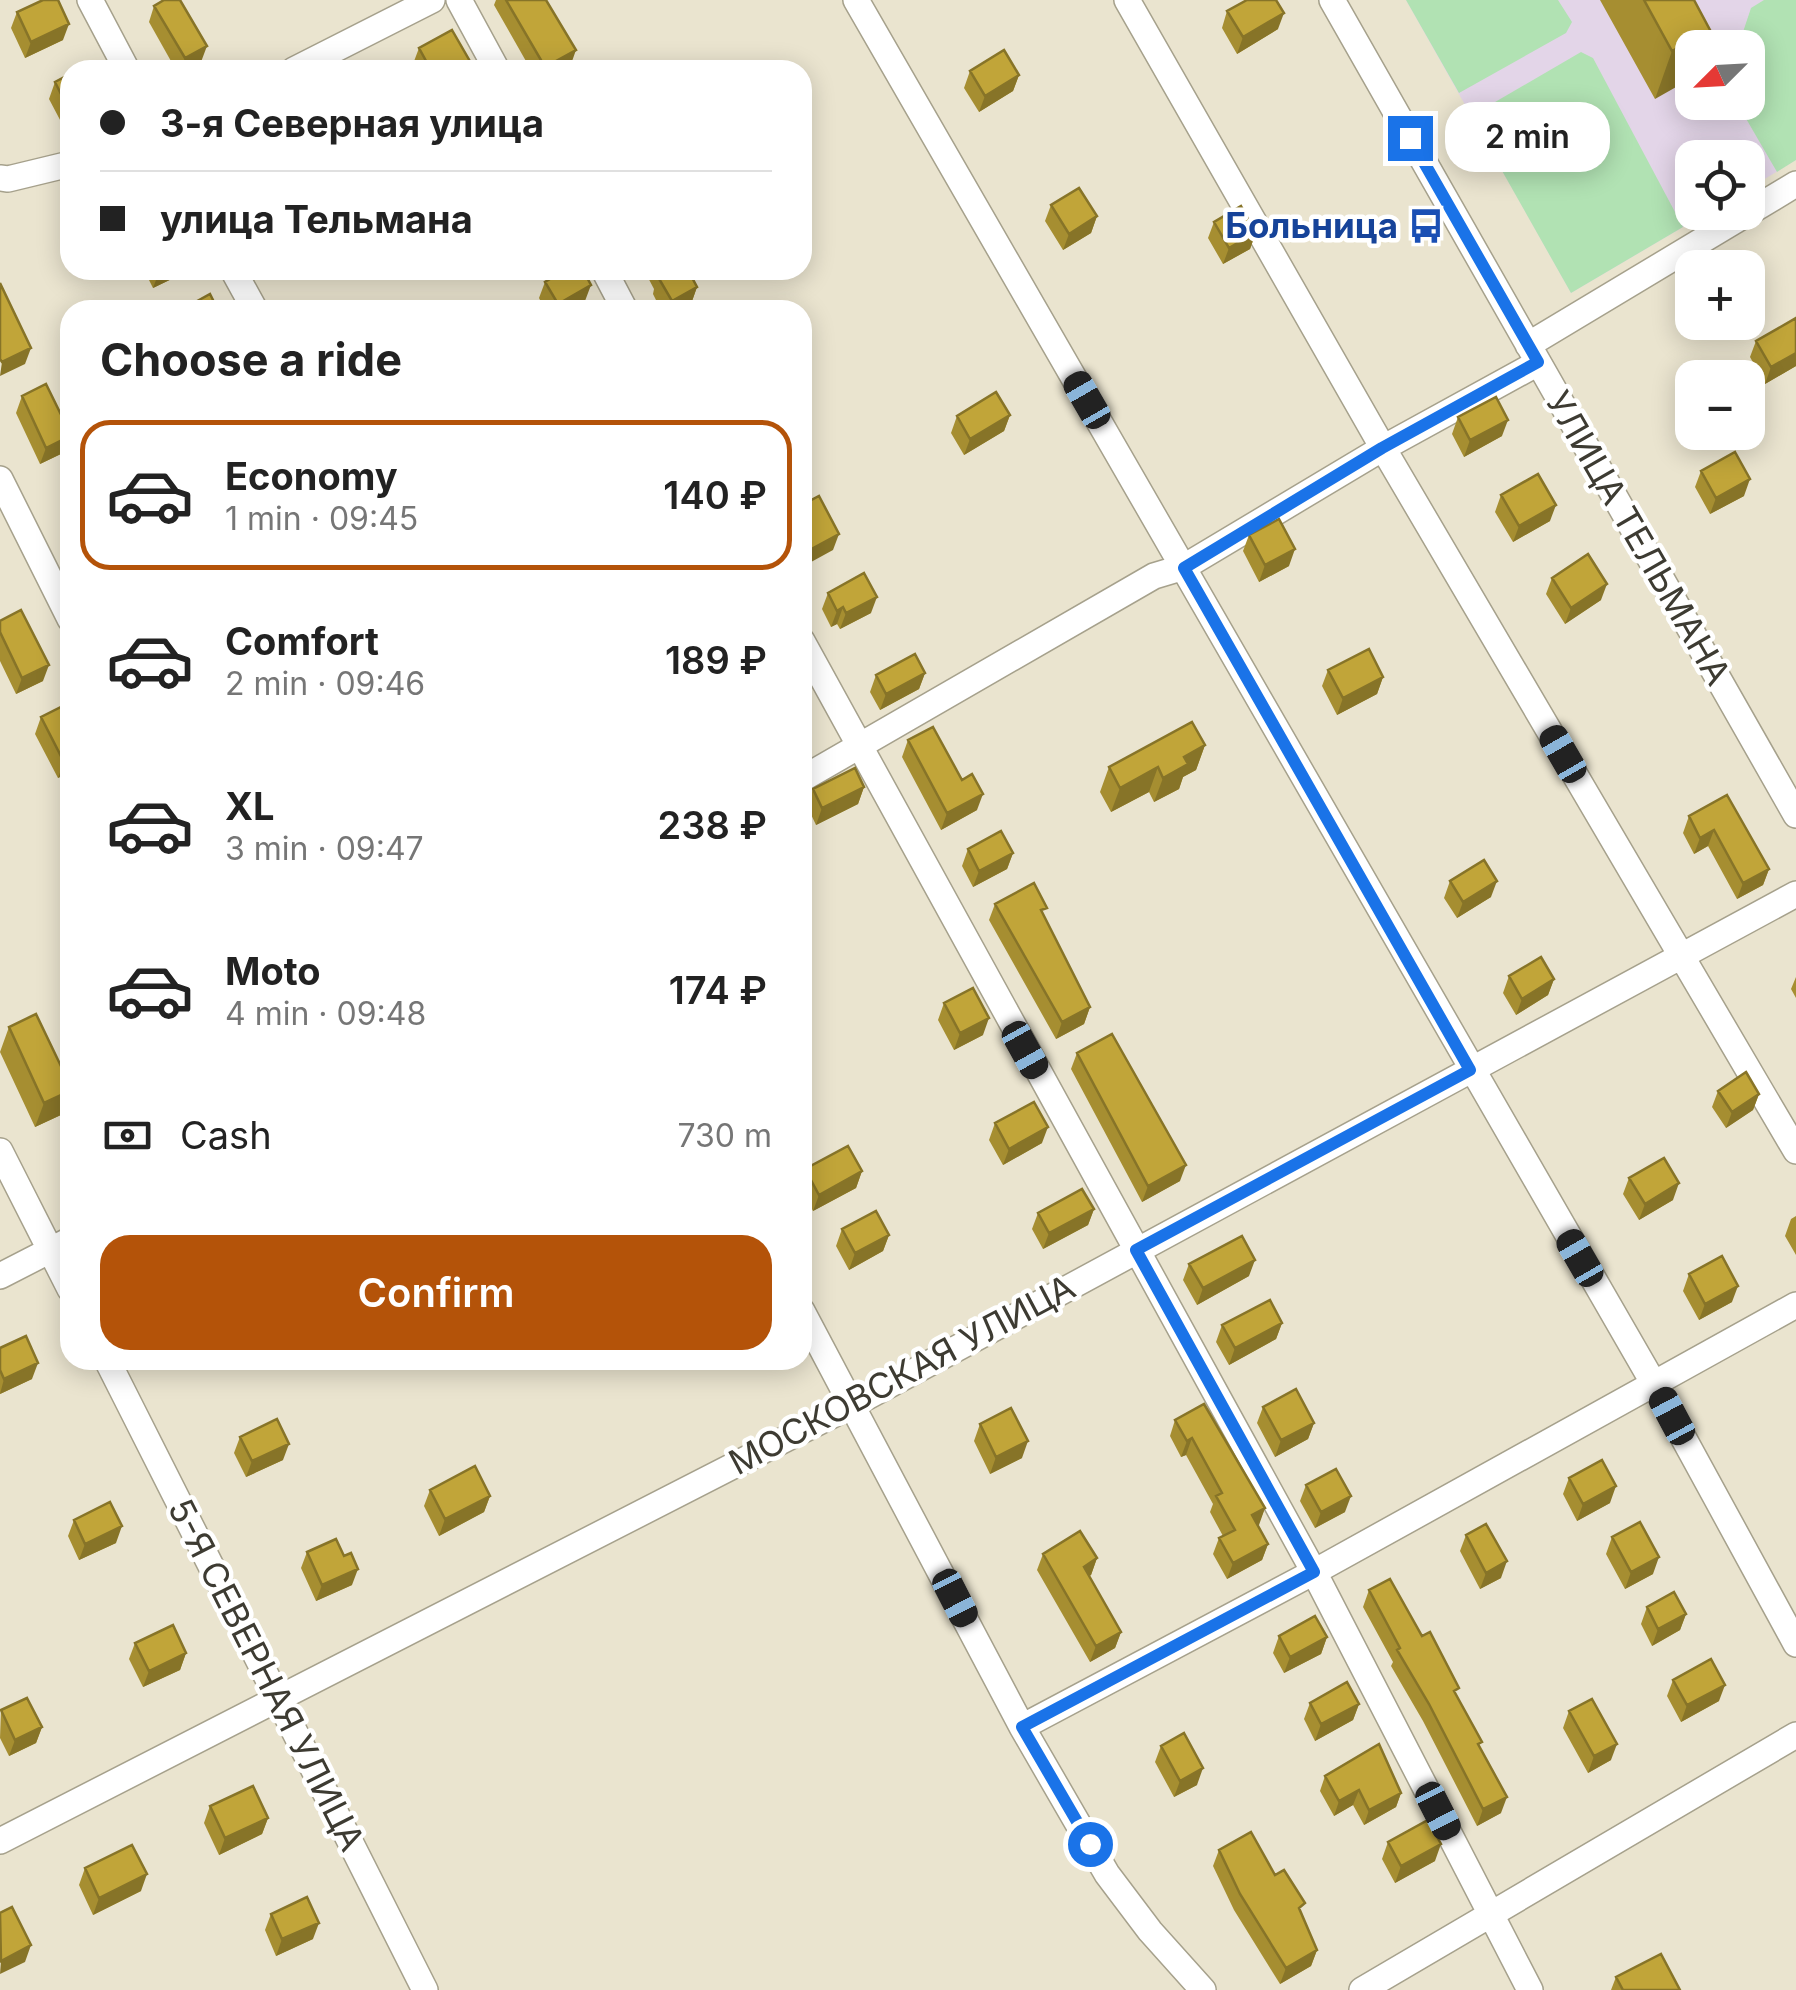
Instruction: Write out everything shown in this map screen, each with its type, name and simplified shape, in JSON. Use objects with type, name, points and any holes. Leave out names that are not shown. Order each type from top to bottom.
[{"type":"street","points":[[90,0],[122,60]]},
{"type":"street","points":[[314,60],[432,0]]},
{"type":"street","points":[[459,0],[492,60]]},
{"type":"street","points":[[856,0],[1654,1384],[1796,1644]]},
{"type":"street","points":[[1127,0],[1382,448],[1796,1152]]},
{"type":"street","name":"УЛИЦА ТЕЛЬМАНА","points":[[1332,0],[1796,815]]},
{"type":"street","points":[[0,178],[60,166]]},
{"type":"street","points":[[812,774],[1154,576],[1184,568],[1533,354],[1796,184]]},
{"type":"street","points":[[0,479],[60,599]]},
{"type":"street","points":[[812,659],[1314,1572],[1530,1990]]},
{"type":"street","name":"МОСКОВСКАЯ УЛИЦА","points":[[0,1842],[854,1404],[1796,894]]},
{"type":"street","points":[[0,1151],[60,1246],[0,1276]]},
{"type":"street","points":[[1022,1727],[1314,1572],[1796,1305]]},
{"type":"street","points":[[812,1330],[1022,1727],[1106,1874],[1150,1932],[1203,1990]]},
{"type":"street","name":"5-Я СЕВЕРНАЯ УЛИЦА","points":[[111,1370],[425,1990]]},
{"type":"street","points":[[1362,1990],[1796,1735]]},
{"type":"shaded area","points":[[1406,0],[1796,0],[1796,160],[1765,179],[1765,140],[1675,140],[1675,230],[1678,230],[1571,293]]},
{"type":"green space","points":[[1406,0],[1558,0],[1572,22],[1566,33],[1459,93]]},
{"type":"green space","points":[[1764,0],[1796,0],[1796,160],[1777,172],[1765,151],[1765,140],[1758,140],[1747,120],[1765,120],[1765,30],[1744,30],[1751,8]]},
{"type":"green space","points":[[1581,52],[1593,58],[1675,212],[1678,230],[1571,293],[1471,116]]},
{"type":"building","points":[[43,0],[58,0],[69,24],[31,42],[17,12]]},
{"type":"building","points":[[164,0],[180,0],[207,46],[185,58],[154,6]]},
{"type":"building","points":[[506,0],[546,0],[576,50],[558,60],[541,60]]},
{"type":"building","points":[[1247,0],[1276,0],[1284,13],[1243,37],[1227,11]]},
{"type":"building","points":[[1644,0],[1694,0],[1710,30],[1675,30],[1672,51]]},
{"type":"building","points":[[452,30],[469,60],[426,60],[419,48]]},
{"type":"building","points":[[1004,50],[1019,75],[985,96],[970,71]]},
{"type":"building","points":[[1079,188],[1097,216],[1069,234],[1051,205]]},
{"type":"building","points":[[1241,206],[1256,232],[1229,248],[1214,222]]},
{"type":"building","points":[[588,280],[591,285],[565,300],[556,300],[545,282]]},
{"type":"building","points":[[660,280],[693,280],[697,287],[671,300]]},
{"type":"building","points":[[0,283],[31,348],[2,362],[0,359]]},
{"type":"building","points":[[1796,318],[1796,353],[1771,367],[1756,341],[1765,340],[1765,336]]},
{"type":"building","points":[[46,384],[60,413],[60,441],[46,448],[22,396]]},
{"type":"building","points":[[996,392],[1010,415],[970,439],[957,416]]},
{"type":"building","points":[[1496,397],[1508,420],[1470,440],[1458,417]]},
{"type":"building","points":[[1735,452],[1750,479],[1716,498],[1701,471]]},
{"type":"building","points":[[1538,474],[1556,505],[1519,526],[1501,495]]},
{"type":"building","points":[[819,496],[839,534],[812,549],[812,500]]},
{"type":"building","points":[[1279,519],[1295,549],[1265,565],[1249,535]]},
{"type":"building","points":[[1588,554],[1607,584],[1571,608],[1552,578]]},
{"type":"building","points":[[864,573],[877,597],[846,613],[843,607],[837,611],[828,593]]},
{"type":"building","points":[[21,610],[49,665],[22,678],[0,632],[0,621]]},
{"type":"building","points":[[1369,649],[1383,677],[1343,698],[1328,670]]},
{"type":"building","points":[[915,654],[925,673],[886,694],[876,675]]},
{"type":"building","points":[[60,708],[60,754],[41,717]]},
{"type":"building","points":[[1192,722],[1205,745],[1184,757],[1188,764],[1163,778],[1158,767],[1120,788],[1109,767]]},
{"type":"building","points":[[933,727],[962,780],[972,774],[983,794],[947,813],[908,740]]},
{"type":"building","points":[[855,768],[864,787],[822,808],[813,789]]},
{"type":"building","points":[[1727,795],[1769,869],[1743,883],[1714,830],[1700,838],[1689,816]]},
{"type":"building","points":[[1001,831],[1013,853],[979,871],[968,849]]},
{"type":"building","points":[[1484,860],[1497,881],[1463,902],[1450,881]]},
{"type":"building","points":[[1034,883],[1047,908],[1041,910],[1090,1007],[1062,1022],[995,904]]},
{"type":"building","points":[[1541,957],[1554,979],[1522,999],[1509,976]]},
{"type":"building","points":[[973,988],[989,1018],[960,1033],[944,1003]]},
{"type":"building","points":[[36,1014],[60,1064],[60,1096],[44,1103],[9,1027]]},
{"type":"building","points":[[1112,1034],[1186,1165],[1148,1186],[1077,1053]]},
{"type":"building","points":[[1746,1072],[1759,1094],[1732,1112],[1718,1091]]},
{"type":"building","points":[[1034,1102],[1048,1127],[1009,1149],[995,1123]]},
{"type":"building","points":[[848,1146],[862,1171],[819,1195],[812,1182],[812,1165]]},
{"type":"building","points":[[1664,1158],[1679,1183],[1645,1204],[1629,1178]]},
{"type":"building","points":[[1082,1189],[1094,1209],[1049,1233],[1038,1213]]},
{"type":"building","points":[[876,1211],[889,1235],[855,1253],[842,1229]]},
{"type":"building","points":[[1242,1236],[1255,1260],[1203,1288],[1189,1264]]},
{"type":"building","points":[[1722,1256],[1738,1286],[1705,1304],[1689,1274]]},
{"type":"building","points":[[1270,1300],[1282,1323],[1235,1348],[1222,1325]]},
{"type":"building","points":[[26,1336],[38,1363],[4,1379],[0,1348]]},
{"type":"building","points":[[1296,1389],[1314,1423],[1281,1440],[1263,1407]]},
{"type":"building","points":[[1204,1404],[1265,1508],[1252,1515],[1268,1544],[1233,1563],[1219,1538],[1235,1530],[1216,1496],[1222,1493],[1192,1438],[1187,1441],[1175,1420]]},
{"type":"building","points":[[1011,1408],[1028,1441],[996,1457],[980,1424]]},
{"type":"building","points":[[277,1419],[289,1444],[252,1461],[240,1437]]},
{"type":"building","points":[[1602,1460],[1616,1486],[1583,1504],[1569,1478]]},
{"type":"building","points":[[475,1466],[490,1496],[445,1519],[430,1490]]},
{"type":"building","points":[[1336,1469],[1351,1496],[1321,1512],[1306,1485]]},
{"type":"building","points":[[110,1502],[122,1526],[85,1544],[74,1520]]},
{"type":"building","points":[[1640,1522],[1659,1557],[1631,1572],[1612,1537]]},
{"type":"building","points":[[1486,1524],[1507,1561],[1486,1573],[1466,1535]]},
{"type":"building","points":[[1080,1531],[1097,1558],[1084,1567],[1121,1632],[1096,1646],[1043,1554]]},
{"type":"building","points":[[336,1539],[344,1556],[351,1553],[358,1569],[322,1585],[307,1552]]},
{"type":"building","points":[[1390,1579],[1422,1636],[1430,1632],[1459,1688],[1454,1691],[1482,1742],[1478,1744],[1507,1797],[1483,1809],[1369,1590]]},
{"type":"building","points":[[1674,1592],[1686,1614],[1658,1629],[1647,1607]]},
{"type":"building","points":[[1315,1616],[1327,1637],[1290,1657],[1279,1636]]},
{"type":"building","points":[[173,1625],[186,1653],[149,1671],[135,1643]]},
{"type":"building","points":[[1711,1659],[1725,1685],[1687,1705],[1673,1680]]},
{"type":"building","points":[[1347,1682],[1359,1704],[1321,1724],[1310,1703]]},
{"type":"building","points":[[27,1698],[42,1727],[15,1740],[1,1710]]},
{"type":"building","points":[[1592,1699],[1617,1744],[1594,1756],[1569,1711]]},
{"type":"building","points":[[1184,1733],[1203,1768],[1180,1781],[1161,1746]]},
{"type":"building","points":[[1379,1744],[1401,1793],[1369,1810],[1359,1790],[1339,1801],[1325,1776]]},
{"type":"building","points":[[253,1786],[268,1818],[225,1838],[210,1806]]},
{"type":"building","points":[[1428,1820],[1441,1844],[1401,1866],[1388,1842]]},
{"type":"building","points":[[1251,1832],[1275,1875],[1284,1870],[1305,1903],[1299,1908],[1317,1950],[1286,1968],[1240,1894],[1219,1850]]},
{"type":"building","points":[[132,1845],[147,1874],[99,1898],[85,1868]]},
{"type":"building","points":[[307,1897],[319,1923],[282,1939],[271,1914]]},
{"type":"building","points":[[12,1907],[31,1945],[1,1961],[0,1913]]},
{"type":"building","points":[[1661,1954],[1680,1990],[1623,1990],[1616,1977]]},
{"type":"place","name":"Больница","points":[[1426,226]]},
{"type":"route","points":[[1090,1844],[1022,1727],[1314,1572],[1136,1250],[1470,1070],[1184,568],[1382,448],[1538,362],[1410,138]]}]
